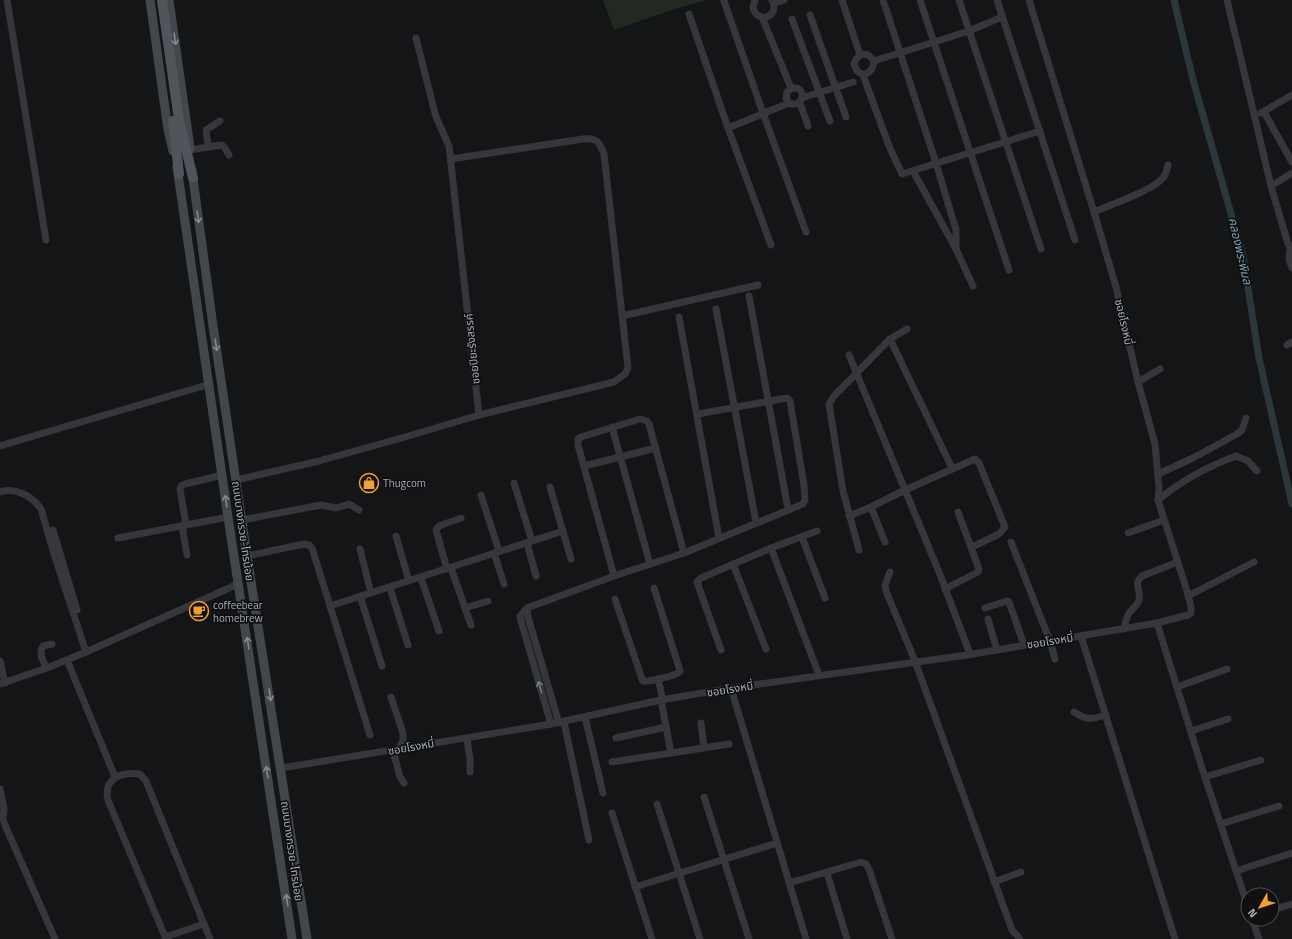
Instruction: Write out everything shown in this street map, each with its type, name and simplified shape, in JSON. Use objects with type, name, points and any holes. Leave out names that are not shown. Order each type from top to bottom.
[{"type":"main road","name":"ถนนบางกรวย-ไทรน้อย","points":[[150,0],[168,130],[179,174],[228,517],[292,939]]},
{"type":"main road","points":[[157,0],[161,13],[179,120],[193,178]]},
{"type":"main road","points":[[162,0],[161,13],[179,174]]},
{"type":"main road","name":"ถนนบางกรวย-ไทรน้อย","points":[[169,0],[247,556],[307,939]]},
{"type":"street","points":[[8,0],[46,240]]},
{"type":"street","points":[[755,0],[753,7],[755,14],[766,18],[772,14],[774,7],[773,2],[784,0]]},
{"type":"street","points":[[842,0],[860,55]]},
{"type":"street","points":[[883,0],[956,230],[956,248]]},
{"type":"street","points":[[920,0],[1009,270]]},
{"type":"street","points":[[959,0],[1007,141],[1041,249]]},
{"type":"street","points":[[997,0],[1075,240]]},
{"type":"street","name":"ซอยโรงหมี่","points":[[281,768],[467,741],[559,723],[586,722],[662,702],[731,688],[1024,645],[1050,643],[1157,624],[1191,613],[1188,596],[1158,500],[1159,488],[1155,444],[1138,382],[1116,287],[1029,0]]},
{"type":"street","points":[[1227,0],[1271,186],[1288,244],[1291,247],[1289,259],[1292,268]]},
{"type":"street","points":[[724,1],[762,114],[806,232]]},
{"type":"street","points":[[689,14],[728,128],[771,245]]},
{"type":"street","points":[[810,15],[846,117]]},
{"type":"street","points":[[762,17],[791,88]]},
{"type":"street","points":[[874,61],[969,31],[1002,17]]},
{"type":"street","points":[[792,19],[830,121]]},
{"type":"street","name":"ซอยปิยะรังสรรค์","points":[[416,38],[436,117],[449,146],[479,414]]},
{"type":"street","points":[[863,75],[870,73],[873,68],[874,61],[870,56],[864,54],[855,59],[854,64],[857,71],[863,75],[889,146],[902,174],[1040,131]]},
{"type":"street","points":[[728,128],[789,103],[794,105],[801,100],[819,92],[853,82]]},
{"type":"street","points":[[791,88],[802,92],[801,100],[808,126]]},
{"type":"street","points":[[789,103],[786,95],[791,88]]},
{"type":"street","points":[[1255,116],[1292,95]]},
{"type":"street","points":[[1264,112],[1292,162]]},
{"type":"street","points":[[208,147],[206,130],[220,121]]},
{"type":"street","points":[[236,480],[319,461],[406,437],[479,414],[614,382],[625,374],[628,368],[604,154],[601,144],[597,140],[583,139],[451,159]]},
{"type":"street","points":[[190,150],[222,145],[229,156]]},
{"type":"street","points":[[1094,212],[1150,187],[1162,179],[1168,165]]},
{"type":"street","points":[[913,171],[956,248],[973,286]]},
{"type":"street","points":[[1271,186],[1292,173]]},
{"type":"street","points":[[622,316],[758,285]]},
{"type":"street","points":[[749,296],[788,509]]},
{"type":"street","points":[[716,309],[756,522]]},
{"type":"street","points":[[679,317],[698,414],[719,538]]},
{"type":"street","points":[[859,550],[843,491],[829,404],[857,372],[890,339],[907,329]]},
{"type":"street","points":[[890,339],[952,468]]},
{"type":"street","points":[[849,355],[905,490],[970,654]]},
{"type":"street","points":[[1138,382],[1160,369]]},
{"type":"street","points":[[0,446],[210,384]]},
{"type":"street","points":[[589,840],[566,734],[559,723],[520,616],[527,608],[614,576],[684,553],[756,522],[803,504],[806,498],[790,401],[786,398],[769,400],[735,408],[698,414]]},
{"type":"street","points":[[1158,474],[1193,458],[1237,434],[1242,430],[1246,418]]},
{"type":"street","points":[[614,576],[577,442],[578,439],[612,427],[643,419],[649,424],[684,553]]},
{"type":"street","points":[[612,427],[619,457],[650,564]]},
{"type":"street","points":[[584,466],[656,448]]},
{"type":"street","points":[[1158,500],[1171,489],[1220,462],[1236,456],[1248,461],[1257,471]]},
{"type":"street","points":[[849,516],[952,468],[975,459],[979,463],[1005,527],[999,534],[972,547]]},
{"type":"street","points":[[187,555],[180,489],[181,486],[222,475]]},
{"type":"street","points":[[514,482],[536,576]]},
{"type":"street","points":[[550,487],[571,560]]},
{"type":"street","points":[[0,492],[4,490],[16,491],[28,496],[41,509],[54,554],[88,651]]},
{"type":"street","points":[[481,495],[504,584]]},
{"type":"street","points":[[242,520],[321,505],[336,508],[349,504],[359,510]]},
{"type":"street","points":[[871,507],[885,542]]},
{"type":"street","points":[[945,589],[978,572],[979,569],[958,512]]},
{"type":"street","points":[[118,538],[228,517]]},
{"type":"street","points":[[461,518],[439,526],[436,530],[471,625]]},
{"type":"street","points":[[1128,533],[1164,520]]},
{"type":"street","points":[[53,530],[88,651]]},
{"type":"street","points":[[330,606],[390,588],[563,531]]},
{"type":"street","points":[[721,650],[697,582],[701,578],[733,564],[817,531]]},
{"type":"street","points":[[396,536],[409,581]]},
{"type":"street","points":[[802,537],[825,598]]},
{"type":"street","points":[[1011,542],[1054,656]]},
{"type":"street","points":[[247,556],[304,544],[309,545],[312,548],[370,735]]},
{"type":"street","points":[[771,548],[819,675]]},
{"type":"street","points":[[360,549],[371,593]]},
{"type":"street","points":[[1124,629],[1128,614],[1139,601],[1138,580],[1142,576],[1178,562]]},
{"type":"street","points":[[1188,596],[1254,562]]},
{"type":"street","points":[[733,564],[766,649]]},
{"type":"street","points":[[890,572],[886,585],[886,591],[915,661],[1012,930],[1020,939]]},
{"type":"street","points":[[421,578],[439,632]]},
{"type":"street","points":[[0,661],[2,684],[67,660],[238,584]]},
{"type":"street","points":[[390,588],[408,645]]},
{"type":"street","points":[[615,599],[643,681],[674,676],[680,671],[654,588]]},
{"type":"street","points":[[360,596],[382,666]]},
{"type":"street","points":[[465,608],[488,601]]},
{"type":"street","points":[[985,608],[1007,601],[1009,602],[1024,645]]},
{"type":"street","points":[[988,619],[997,650]]},
{"type":"street","points":[[1157,624],[1241,887]]},
{"type":"street","points":[[1082,637],[1175,939]]},
{"type":"street","points":[[47,668],[42,657],[41,650],[43,646],[52,644]]},
{"type":"street","points":[[67,660],[114,771],[115,777]]},
{"type":"street","points":[[1177,687],[1227,669]]},
{"type":"street","points":[[658,679],[671,753]]},
{"type":"street","points":[[731,688],[806,939]]},
{"type":"street","points":[[392,697],[403,740],[396,751],[396,763],[400,777],[404,783]]},
{"type":"street","points":[[1074,712],[1081,717],[1090,719],[1106,715]]},
{"type":"street","points":[[1191,731],[1228,719]]},
{"type":"street","points":[[586,722],[603,793]]},
{"type":"street","points":[[701,723],[704,748]]},
{"type":"street","points":[[616,738],[666,727]]},
{"type":"street","points":[[467,741],[470,772]]},
{"type":"street","points":[[612,762],[730,744]]},
{"type":"street","points":[[1205,777],[1261,760]]},
{"type":"street","points":[[204,924],[165,938],[108,800],[107,787],[115,777],[127,774],[140,774],[146,781],[204,924],[210,939]]},
{"type":"street","points":[[0,789],[4,809],[2,820],[55,939]]},
{"type":"street","points":[[704,797],[750,939]]},
{"type":"street","points":[[657,804],[700,939]]},
{"type":"street","points":[[1221,824],[1279,806]]},
{"type":"street","points":[[612,813],[652,939]]},
{"type":"street","points":[[636,887],[777,843]]},
{"type":"street","points":[[1236,871],[1292,853]]},
{"type":"street","points":[[789,884],[861,862],[866,864],[892,939]]},
{"type":"street","points":[[994,882],[1021,872]]},
{"type":"street","points":[[828,873],[847,939]]},
{"type":"street","points":[[1280,908],[1292,904]]},
{"type":"street","points":[[1255,927],[1259,939]]},
{"type":"shaded area","points":[[603,0],[707,0],[672,10],[614,30]]},
{"type":"waterway","name":"คลองพระพิมล","points":[[1174,0],[1193,80],[1243,256],[1259,358],[1292,504]]},
{"type":"place","name":"Thugcom","points":[[369,483]]},
{"type":"place","name":"coffeebear homebrew","points":[[199,611]]}]
